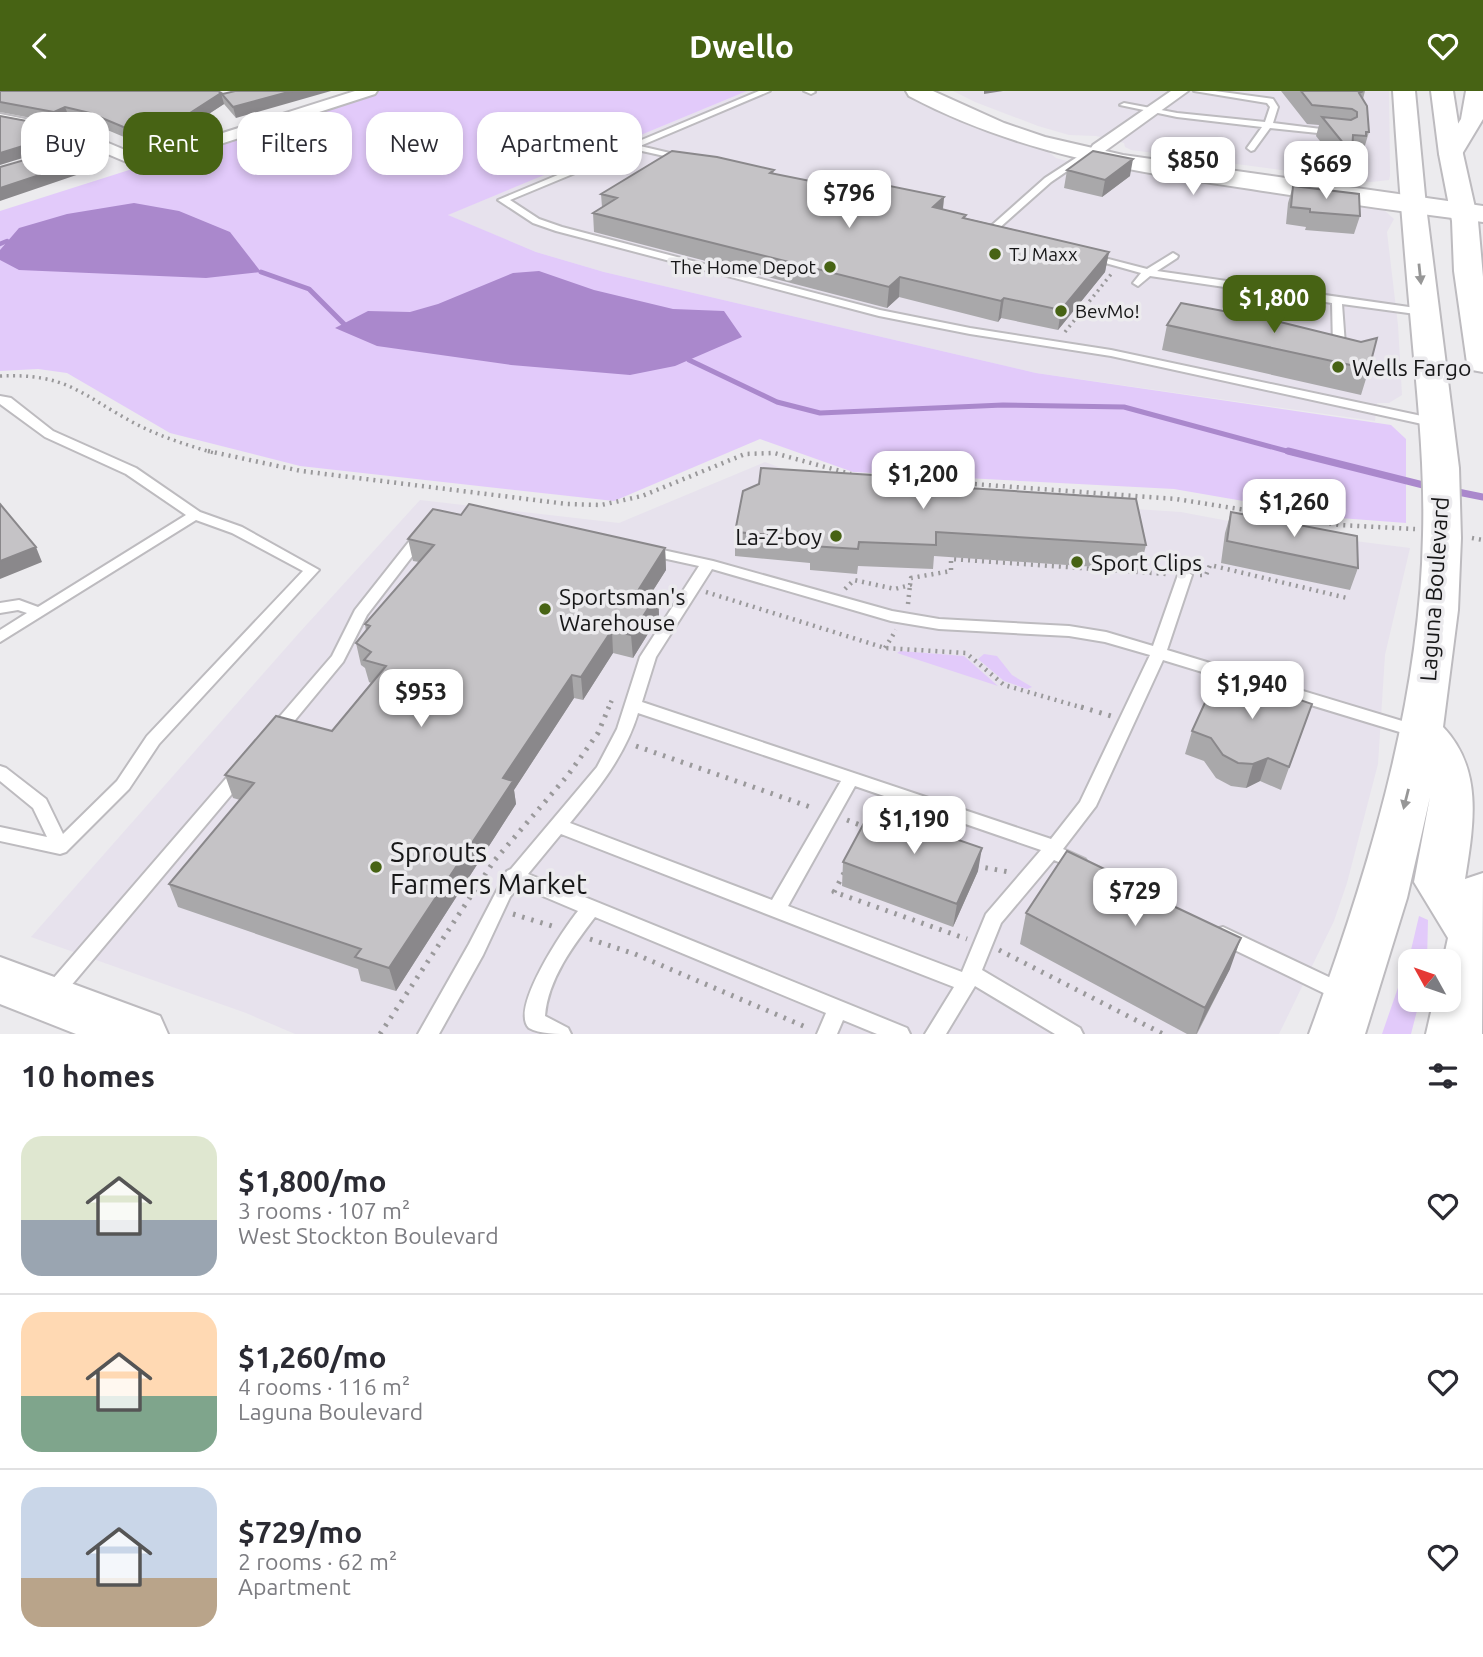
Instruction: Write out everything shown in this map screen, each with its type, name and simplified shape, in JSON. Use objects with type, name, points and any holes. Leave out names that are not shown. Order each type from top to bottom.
[{"type":"main road","points":[[916,91],[999,128],[1172,170],[1473,207]]},
{"type":"main road","points":[[940,91],[963,104],[1093,151]]},
{"type":"main road","name":"Laguna Boulevard","points":[[1344,1015],[1384,888],[1409,787],[1434,630],[1442,520],[1441,468],[1423,312],[1404,91]]},
{"type":"main road","points":[[1442,91],[1451,154],[1473,207],[1483,363]]},
{"type":"main road","points":[[1451,154],[1472,119],[1477,91]]},
{"type":"main road","points":[[1419,732],[1437,746],[1450,763],[1456,785],[1439,882],[1479,915],[1454,1034]]},
{"type":"main road","points":[[0,980],[141,1034]]},
{"type":"street","points":[[109,148],[143,164],[370,91]]},
{"type":"street","points":[[1093,151],[1181,91]]},
{"type":"street","points":[[0,119],[21,123]]},
{"type":"lane","points":[[642,142],[766,91]]},
{"type":"lane","points":[[1198,91],[1270,101],[1274,107],[1268,125],[1251,148]]},
{"type":"lane","points":[[1124,105],[1152,111],[1346,134]]},
{"type":"lane","points":[[642,148],[694,161]]},
{"type":"lane","points":[[1006,232],[989,227],[1048,180],[1093,151]]},
{"type":"lane","points":[[563,175],[503,200],[536,221],[559,229],[879,313],[970,331],[1111,353],[1436,423]]},
{"type":"lane","points":[[1077,254],[1147,273],[1423,312]]},
{"type":"lane","points":[[1139,283],[1147,273],[1173,256]]},
{"type":"lane","points":[[1337,300],[1339,345]]},
{"type":"lane","points":[[0,400],[7,401],[49,434],[131,471],[195,515],[237,530],[312,570],[153,740],[122,785],[60,847]]},
{"type":"lane","points":[[0,637],[195,515]]},
{"type":"lane","points":[[266,743],[338,658],[360,613],[433,521]]},
{"type":"lane","points":[[632,548],[708,564],[891,617],[939,624],[1069,631],[1106,637],[1419,732]]},
{"type":"lane","points":[[428,1034],[477,949],[513,876],[603,771],[620,740],[648,657],[708,564]]},
{"type":"lane","points":[[935,1034],[970,979],[993,919],[1087,806],[1158,654],[1185,575]]},
{"type":"lane","points":[[0,608],[19,605],[37,612]]},
{"type":"lane","points":[[633,705],[1053,849],[1095,872]]},
{"type":"lane","points":[[49,998],[248,764]]},
{"type":"lane","points":[[0,772],[40,804],[60,847]]},
{"type":"lane","points":[[776,910],[851,778]]},
{"type":"lane","points":[[558,825],[776,910],[970,979],[1073,1034]]},
{"type":"lane","points":[[0,834],[60,847]]},
{"type":"lane","points":[[513,876],[900,1034]]},
{"type":"lane","points":[[561,1034],[535,1021],[535,1006],[572,933],[592,908]]},
{"type":"lane","points":[[1210,928],[1344,1015]]},
{"type":"lane","points":[[818,1031],[838,1009]]},
{"type":"path","points":[[1099,269],[1120,275]]},
{"type":"path","points":[[1060,338],[1112,273]]},
{"type":"path","points":[[0,376],[42,375],[72,384],[129,420],[160,435],[242,459],[319,474],[567,504],[601,505],[642,496],[745,454],[774,453],[857,476]]},
{"type":"path","points":[[924,480],[1176,499],[1340,525],[1442,520],[1483,540]]},
{"type":"path","points":[[831,586],[844,590],[854,580],[895,589],[910,585],[911,578],[951,571],[951,559],[1185,575],[1206,575],[1210,565],[1347,598]]},
{"type":"path","points":[[692,588],[886,648],[966,653],[1004,685],[1126,721]]},
{"type":"path","points":[[380,1034],[494,861],[568,775],[598,733],[614,696]]},
{"type":"path","points":[[469,899],[635,954],[818,1031]]},
{"type":"shaded area","points":[[378,91],[747,91],[642,135],[642,112],[477,112],[477,175],[544,175],[448,215],[536,252],[604,272],[1036,373],[1391,425],[1406,439],[1406,523],[1340,518],[1174,489],[853,472],[760,439],[614,501],[300,466],[170,433],[67,373],[38,369],[0,371],[0,211],[123,172],[123,175],[223,175],[223,140],[237,136],[237,175],[352,175],[352,112],[312,112]]},
{"type":"shaded area","points":[[747,91],[903,91],[944,113],[991,132],[1045,149],[1056,158],[1085,166],[1102,164],[1384,210],[1394,219],[1387,232],[1398,325],[1402,395],[1389,403],[1377,403],[1375,421],[1036,373],[604,272],[536,252],[447,215],[544,175],[642,175],[642,134]]},
{"type":"shaded area","points":[[953,91],[1389,91],[1390,176],[1389,180],[1371,182],[1131,150],[1125,147],[1124,143],[1096,136],[1069,135],[1038,126]]},
{"type":"shaded area","points":[[134,203],[179,211],[230,232],[261,272],[206,278],[19,270],[0,260],[0,250],[19,228],[67,214]]},
{"type":"shaded area","points":[[539,271],[594,290],[673,309],[724,311],[742,337],[675,366],[630,375],[511,365],[377,346],[335,328],[368,311],[410,312],[438,304],[513,273]]},
{"type":"shaded area","points":[[765,462],[840,490],[1181,512],[1292,533],[1410,548],[1385,655],[1378,764],[1347,883],[1334,921],[1279,1034],[295,1034],[246,1013],[31,937],[420,500],[619,523]]},
{"type":"shaded area","points":[[900,651],[964,656],[998,686],[897,653]]},
{"type":"shaded area","points":[[984,654],[997,656],[1012,675],[1032,687],[1027,689],[1004,681],[978,659]]},
{"type":"shaded area","points":[[1419,916],[1428,920],[1427,949],[1411,949]]},
{"type":"shaded area","points":[[1398,988],[1398,1012],[1417,1012],[1411,1034],[1382,1034]]},
{"type":"building","points":[[0,91],[218,91],[223,94],[235,91],[292,91],[233,107],[221,93],[192,112],[123,112],[123,127],[109,121],[109,112],[86,112],[65,107],[54,112],[0,102]]},
{"type":"building","points":[[1301,91],[1363,91],[1359,93],[1367,106],[1369,132],[1366,132],[1366,136],[1353,135],[1352,154],[1322,117],[1351,120],[1357,117],[1357,112],[1352,109],[1312,105]]},
{"type":"building","points":[[0,116],[21,120],[21,147],[0,153]]},
{"type":"building","points":[[672,151],[717,157],[774,170],[770,173],[880,195],[890,186],[944,197],[933,207],[966,215],[963,218],[1109,252],[1061,310],[1004,298],[1001,301],[900,277],[889,287],[593,213],[617,198],[601,194],[632,175],[642,175],[642,169]]},
{"type":"building","points":[[1093,151],[1133,159],[1105,180],[1067,170]]},
{"type":"building","points":[[21,161],[21,175],[39,175],[0,188],[0,167]]},
{"type":"building","points":[[1293,186],[1359,194],[1360,216],[1310,212],[1310,209],[1291,207]]},
{"type":"building","points":[[1181,303],[1276,321],[1361,342],[1377,338],[1369,369],[1167,325]]},
{"type":"building","points":[[761,468],[936,479],[936,486],[1136,499],[1146,545],[936,532],[936,545],[859,542],[858,549],[811,546],[812,538],[735,532],[743,491],[759,484]]},
{"type":"building","points":[[0,504],[36,547],[0,561]]},
{"type":"building","points":[[469,504],[665,548],[639,589],[658,593],[631,635],[612,630],[581,677],[572,675],[503,778],[513,781],[389,968],[355,957],[361,949],[169,884],[254,783],[225,775],[276,716],[332,731],[386,666],[364,660],[371,652],[356,643],[370,626],[365,624],[434,545],[408,539],[433,509],[461,515]]},
{"type":"building","points":[[1231,512],[1357,536],[1358,568],[1227,541]]},
{"type":"building","points":[[1219,672],[1312,704],[1289,767],[1268,758],[1253,764],[1238,763],[1223,755],[1211,738],[1192,731]]},
{"type":"building","points":[[871,810],[982,848],[957,904],[843,862]]},
{"type":"building","points":[[1067,851],[1241,938],[1205,1008],[1026,913]]},
{"type":"waterway","points":[[0,244],[7,241]]},
{"type":"waterway","points":[[261,272],[309,289],[344,324]]},
{"type":"waterway","points":[[689,360],[777,402],[820,413],[1003,405],[1124,407],[1294,453]]},
{"type":"waterway","points":[[1288,451],[1431,487]]},
{"type":"waterway","points":[[1453,491],[1483,497]]},
{"type":"place","name":"TJ Maxx","points":[[995,254]]},
{"type":"place","name":"The Home Depot","points":[[830,267]]},
{"type":"place","name":"BevMo!","points":[[1061,311]]},
{"type":"place","name":"Wells Fargo","points":[[1338,367]]},
{"type":"place","name":"La-Z-boy","points":[[836,536]]},
{"type":"place","name":"Sport Clips","points":[[1077,562]]},
{"type":"place","name":"Sportsman's Warehouse","points":[[545,609]]},
{"type":"place","name":"Sprouts Farmers Market","points":[[376,867]]}]
